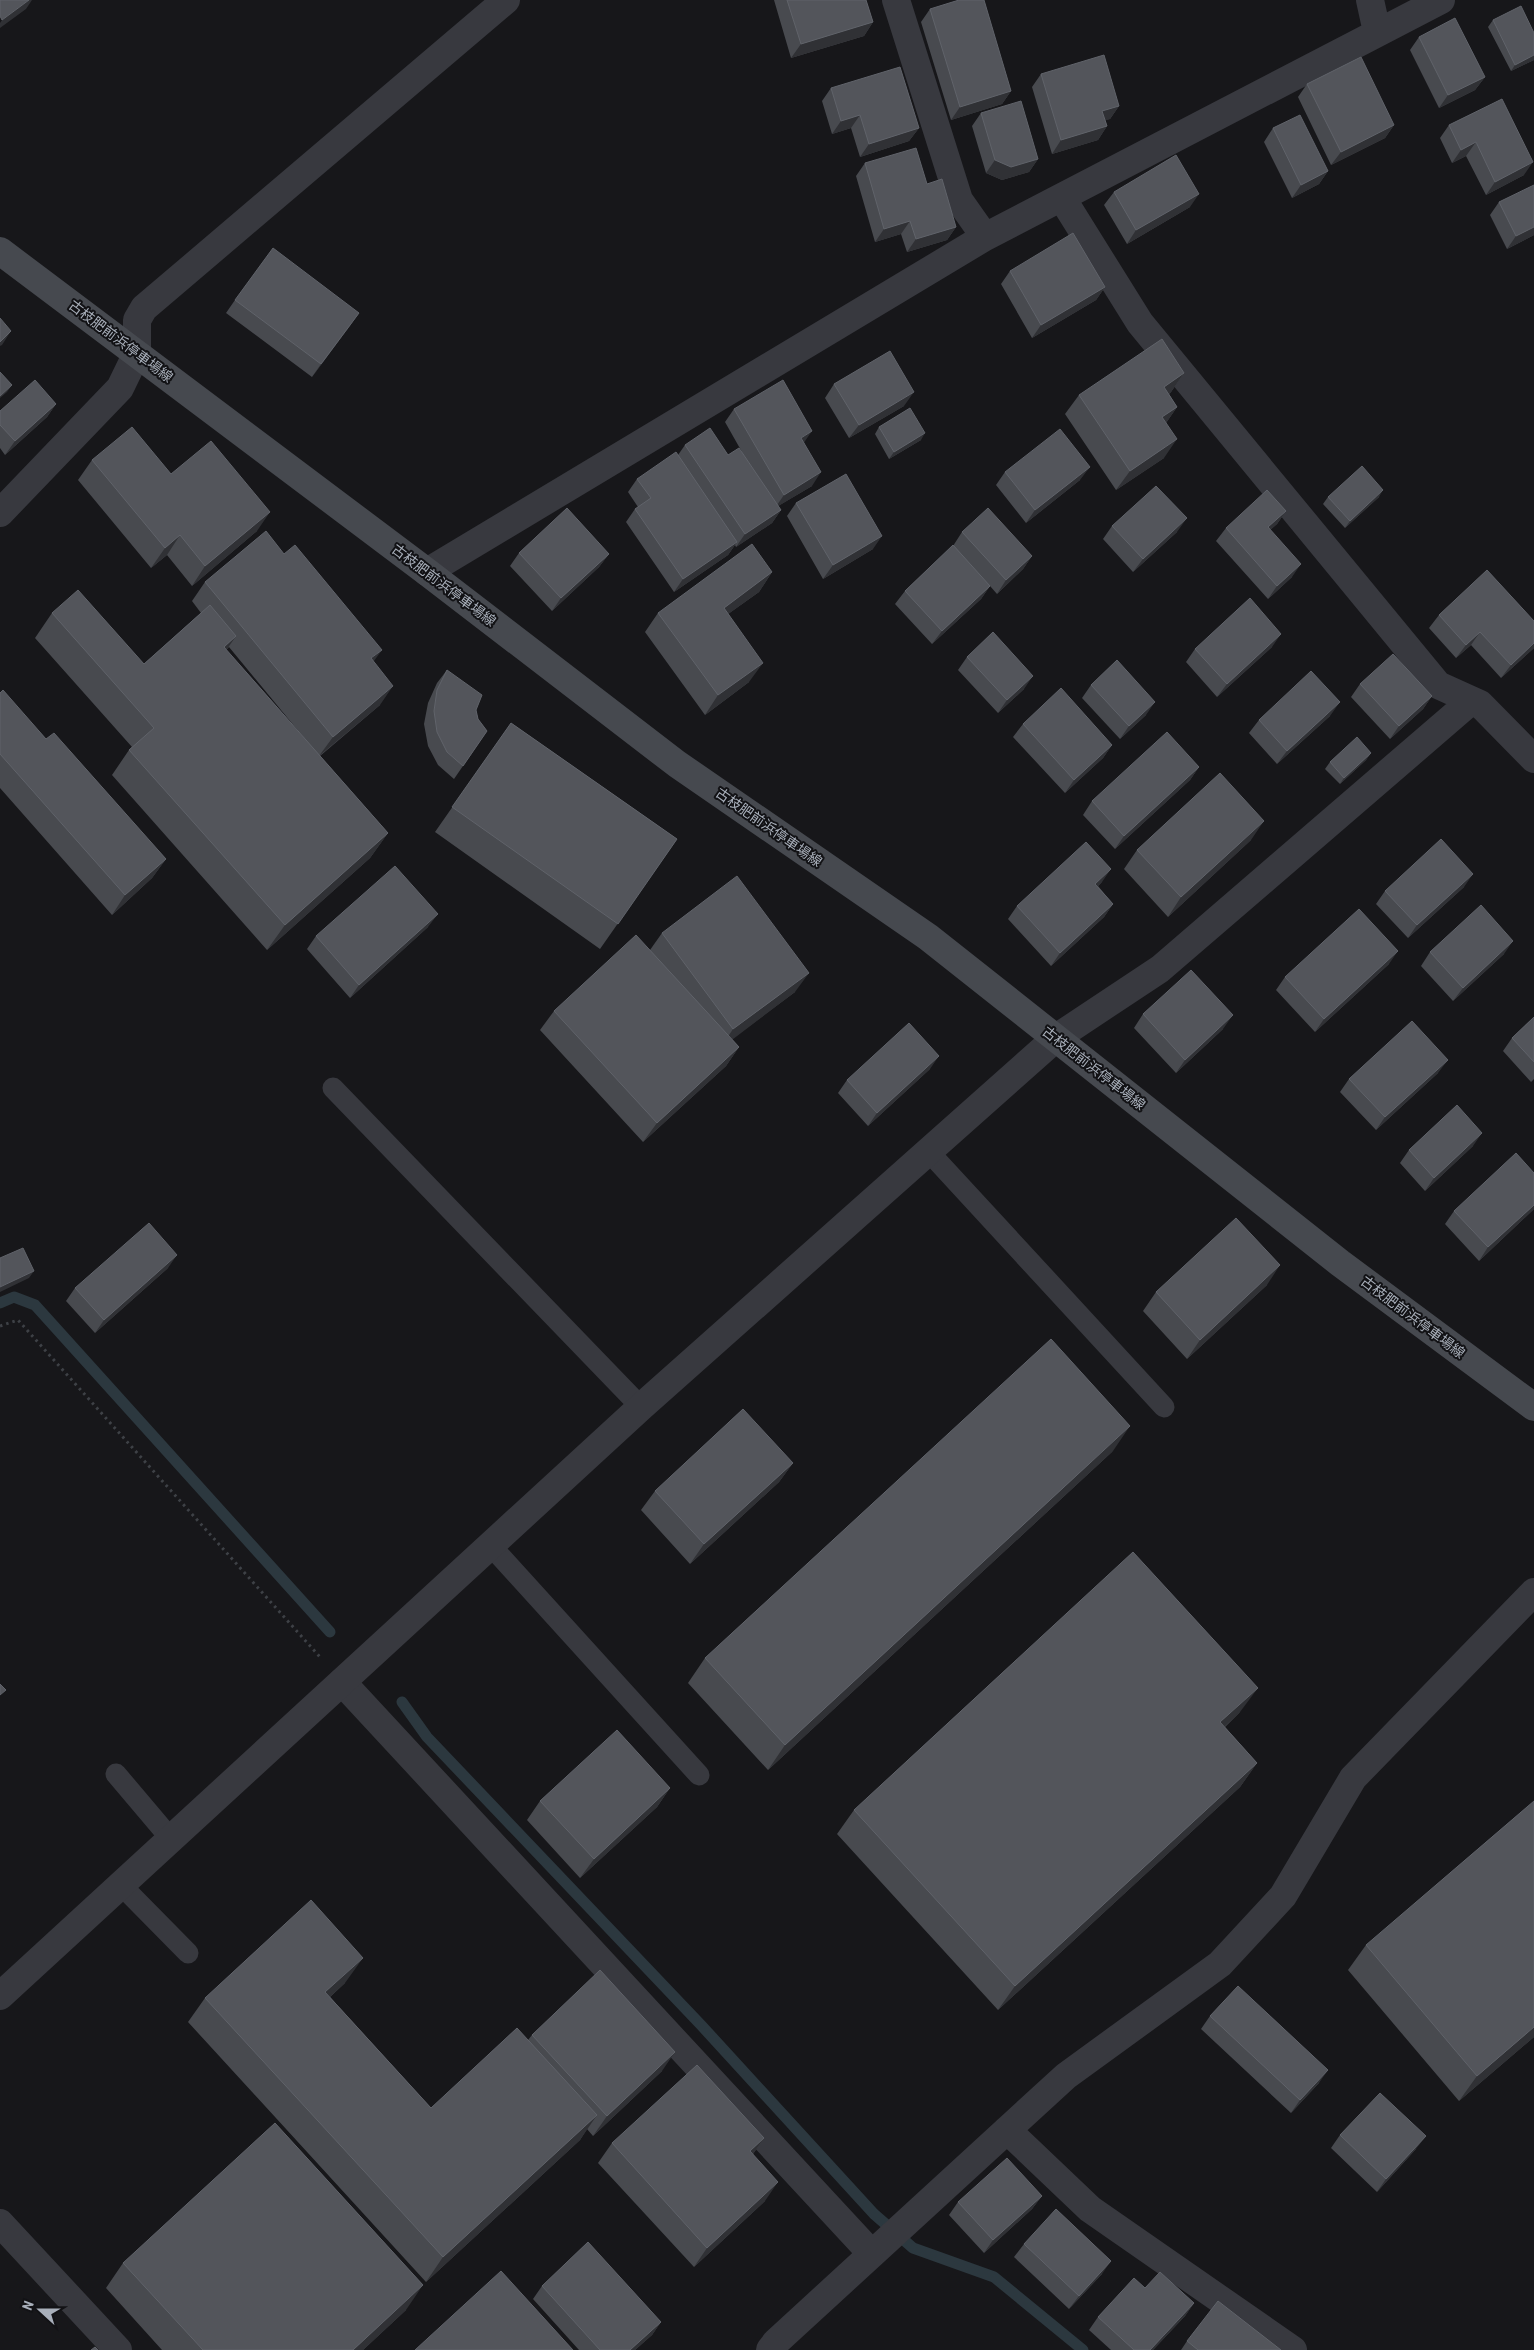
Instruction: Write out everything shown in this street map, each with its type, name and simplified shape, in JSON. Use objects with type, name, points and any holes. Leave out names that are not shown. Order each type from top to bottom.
[{"type":"main road","name":"古枝肥前浜停車場線","points":[[0,251],[428,572],[677,764],[928,937],[1340,1262],[1534,1407]]},
{"type":"street","points":[[0,513],[120,388],[137,353],[137,320],[144,308],[506,0]]},
{"type":"street","points":[[896,0],[960,200],[985,236]]},
{"type":"street","points":[[1370,0],[1377,32]]},
{"type":"street","points":[[428,572],[985,236],[1062,198],[1441,0]]},
{"type":"street","points":[[1062,198],[1140,323],[1438,684],[1480,704],[1534,758]]},
{"type":"street","points":[[0,1996],[642,1407],[1056,1038],[1160,969],[1471,701]]},
{"type":"street","points":[[770,2350],[776,2342],[1066,2076],[1220,1964],[1283,1896],[1354,1778],[1534,1592]]},
{"type":"street","points":[[342,1682],[887,2240]]},
{"type":"street","points":[[1007,2130],[1090,2209],[1293,2350]]},
{"type":"street","points":[[0,2223],[118,2350]]},
{"type":"lane","points":[[333,1088],[642,1407]]},
{"type":"lane","points":[[929,1152],[1164,1407]]},
{"type":"lane","points":[[490,1546],[699,1775]]},
{"type":"lane","points":[[116,1774],[171,1839]]},
{"type":"lane","points":[[121,1885],[188,1953]]},
{"type":"path","points":[[0,1326],[18,1320],[342,1682]]},
{"type":"building","points":[[0,0],[29,0],[2,20],[0,16]]},
{"type":"building","points":[[787,0],[866,0],[873,22],[801,44]]},
{"type":"building","points":[[959,0],[984,0],[1011,91],[960,107],[930,9]]},
{"type":"building","points":[[1521,6],[1534,33],[1534,55],[1515,65],[1493,20]]},
{"type":"building","points":[[1455,18],[1485,77],[1448,95],[1419,37]]},
{"type":"building","points":[[1104,55],[1119,106],[1102,111],[1107,126],[1061,140],[1041,74]]},
{"type":"building","points":[[1361,57],[1394,125],[1341,152],[1307,84]]},
{"type":"building","points":[[900,67],[919,128],[869,144],[860,115],[841,121],[831,88]]},
{"type":"building","points":[[1502,99],[1533,162],[1495,182],[1476,142],[1461,150],[1449,125]]},
{"type":"building","points":[[1021,101],[1038,159],[1011,167],[995,160],[981,113]]},
{"type":"building","points":[[1300,115],[1328,171],[1301,185],[1273,128]]},
{"type":"building","points":[[916,148],[927,184],[942,179],[956,227],[916,239],[910,221],[884,229],[865,163]]},
{"type":"building","points":[[1176,155],[1199,194],[1136,230],[1114,192]]},
{"type":"building","points":[[1534,185],[1534,227],[1516,236],[1499,202]]},
{"type":"building","points":[[1073,233],[1105,287],[1041,325],[1010,271]]},
{"type":"building","points":[[273,248],[359,313],[321,364],[235,300]]},
{"type":"building","points":[[0,318],[11,331],[0,342]]},
{"type":"building","points":[[1162,339],[1184,373],[1164,387],[1177,407],[1162,417],[1177,439],[1130,471],[1079,395]]},
{"type":"building","points":[[890,351],[914,392],[859,425],[834,384]]},
{"type":"building","points":[[0,372],[12,385],[0,396]]},
{"type":"building","points":[[35,380],[56,404],[15,441],[0,425],[0,411]]},
{"type":"building","points":[[783,380],[812,431],[801,438],[821,472],[784,495],[734,409]]},
{"type":"building","points":[[910,408],[925,433],[894,452],[879,427]]},
{"type":"building","points":[[132,427],[171,474],[211,441],[270,512],[205,566],[180,535],[165,548],[92,460]]},
{"type":"building","points":[[710,428],[728,455],[739,448],[781,510],[745,534],[685,445]]},
{"type":"building","points":[[1060,429],[1090,467],[1035,510],[1005,472]]},
{"type":"building","points":[[676,452],[737,542],[683,579],[635,509],[651,498],[637,479]]},
{"type":"building","points":[[1362,466],[1383,490],[1350,521],[1328,497]]},
{"type":"building","points":[[846,474],[882,536],[833,565],[796,503]]},
{"type":"building","points":[[1156,486],[1187,518],[1143,559],[1112,526]]},
{"type":"building","points":[[1267,490],[1286,511],[1268,527],[1301,564],[1277,586],[1226,528]]},
{"type":"building","points":[[567,508],[609,554],[561,598],[519,553]]},
{"type":"building","points":[[988,508],[1032,556],[1006,580],[962,532]]},
{"type":"building","points":[[266,531],[284,554],[295,545],[382,650],[371,658],[393,686],[333,737],[205,582]]},
{"type":"building","points":[[752,544],[772,572],[724,608],[763,663],[718,695],[658,613]]},
{"type":"building","points":[[953,545],[990,586],[942,631],[905,591]]},
{"type":"building","points":[[1487,570],[1534,621],[1534,643],[1511,665],[1480,632],[1466,645],[1439,615]]},
{"type":"building","points":[[78,590],[144,664],[210,605],[236,636],[224,647],[388,833],[285,925],[129,750],[154,728],[52,613]]},
{"type":"building","points":[[1250,598],[1281,634],[1227,684],[1195,649]]},
{"type":"building","points":[[993,632],[1033,676],[1007,700],[967,657]]},
{"type":"building","points":[[1393,654],[1432,696],[1399,726],[1360,684]]},
{"type":"building","points":[[1117,660],[1155,702],[1129,726],[1091,685]]},
{"type":"building","points":[[447,670],[482,695],[476,710],[478,719],[487,731],[463,766],[447,752],[437,732],[434,711],[437,690]]},
{"type":"building","points":[[1311,671],[1340,702],[1287,751],[1259,720]]},
{"type":"building","points":[[1061,688],[1112,745],[1074,780],[1023,724]]},
{"type":"building","points":[[3,690],[46,739],[54,733],[166,859],[125,895],[0,754],[0,693]]},
{"type":"building","points":[[511,723],[677,839],[618,924],[452,807]]},
{"type":"building","points":[[1167,732],[1199,767],[1124,836],[1092,801]]},
{"type":"building","points":[[1357,737],[1371,753],[1344,778],[1330,762]]},
{"type":"building","points":[[1220,773],[1264,821],[1181,897],[1137,850]]},
{"type":"building","points":[[1441,839],[1473,874],[1417,925],[1385,891]]},
{"type":"building","points":[[1086,842],[1111,869],[1095,884],[1113,904],[1060,953],[1017,906]]},
{"type":"building","points":[[395,866],[438,914],[359,985],[316,936]]},
{"type":"building","points":[[737,876],[809,973],[733,1029],[662,933]]},
{"type":"building","points":[[1481,905],[1513,941],[1463,988],[1430,952]]},
{"type":"building","points":[[1359,909],[1398,951],[1324,1019],[1285,977]]},
{"type":"building","points":[[636,935],[739,1047],[657,1123],[554,1011]]},
{"type":"building","points":[[1191,970],[1233,1015],[1185,1060],[1143,1014]]},
{"type":"building","points":[[1534,1017],[1534,1062],[1512,1038]]},
{"type":"building","points":[[1412,1021],[1448,1060],[1385,1117],[1349,1079]]},
{"type":"building","points":[[909,1023],[939,1056],[877,1113],[847,1080]]},
{"type":"building","points":[[1457,1105],[1482,1133],[1434,1178],[1409,1150]]},
{"type":"building","points":[[1516,1153],[1534,1173],[1534,1205],[1488,1247],[1454,1211]]},
{"type":"building","points":[[1236,1218],[1280,1265],[1200,1340],[1156,1292]]},
{"type":"building","points":[[149,1223],[177,1255],[104,1320],[75,1288]]},
{"type":"building","points":[[23,1248],[34,1271],[0,1287],[0,1258]]},
{"type":"building","points":[[1051,1339],[1130,1426],[785,1745],[705,1658]]},
{"type":"building","points":[[743,1409],[793,1463],[704,1544],[655,1491]]},
{"type":"building","points":[[1133,1552],[1258,1688],[1220,1722],[1257,1763],[1015,1986],[854,1810]]},
{"type":"building","points":[[0,1684],[6,1690],[0,1695]]},
{"type":"building","points":[[617,1730],[670,1788],[594,1859],[540,1801]]},
{"type":"building","points":[[1534,1801],[1534,2027],[1477,2076],[1366,1945]]},
{"type":"building","points":[[311,1900],[363,1958],[325,1992],[431,2108],[517,2028],[597,2115],[443,2257],[205,1998]]},
{"type":"building","points":[[600,1970],[675,2052],[607,2116],[532,2035]]},
{"type":"building","points":[[1238,1986],[1328,2070],[1300,2100],[1210,2016]]},
{"type":"building","points":[[697,2065],[764,2138],[750,2151],[778,2182],[707,2248],[612,2143]]},
{"type":"building","points":[[1380,2093],[1426,2136],[1386,2179],[1340,2135]]},
{"type":"building","points":[[275,2123],[423,2285],[353,2350],[203,2350],[123,2263]]},
{"type":"building","points":[[1007,2158],[1042,2196],[993,2240],[958,2202]]},
{"type":"building","points":[[1056,2209],[1111,2261],[1079,2296],[1024,2244]]},
{"type":"building","points":[[588,2242],[661,2322],[630,2350],[600,2350],[542,2286]]},
{"type":"building","points":[[501,2271],[573,2350],[415,2350]]},
{"type":"building","points":[[1160,2272],[1194,2303],[1150,2350],[1134,2350],[1098,2317],[1134,2278],[1145,2288]]},
{"type":"building","points":[[1218,2301],[1281,2350],[1198,2350],[1187,2341]]},
{"type":"waterway","points":[[0,1303],[14,1297],[35,1305],[330,1632]]},
{"type":"waterway","points":[[402,1702],[427,1737],[701,2025],[874,2214],[913,2248],[994,2277],[1083,2350]]}]
